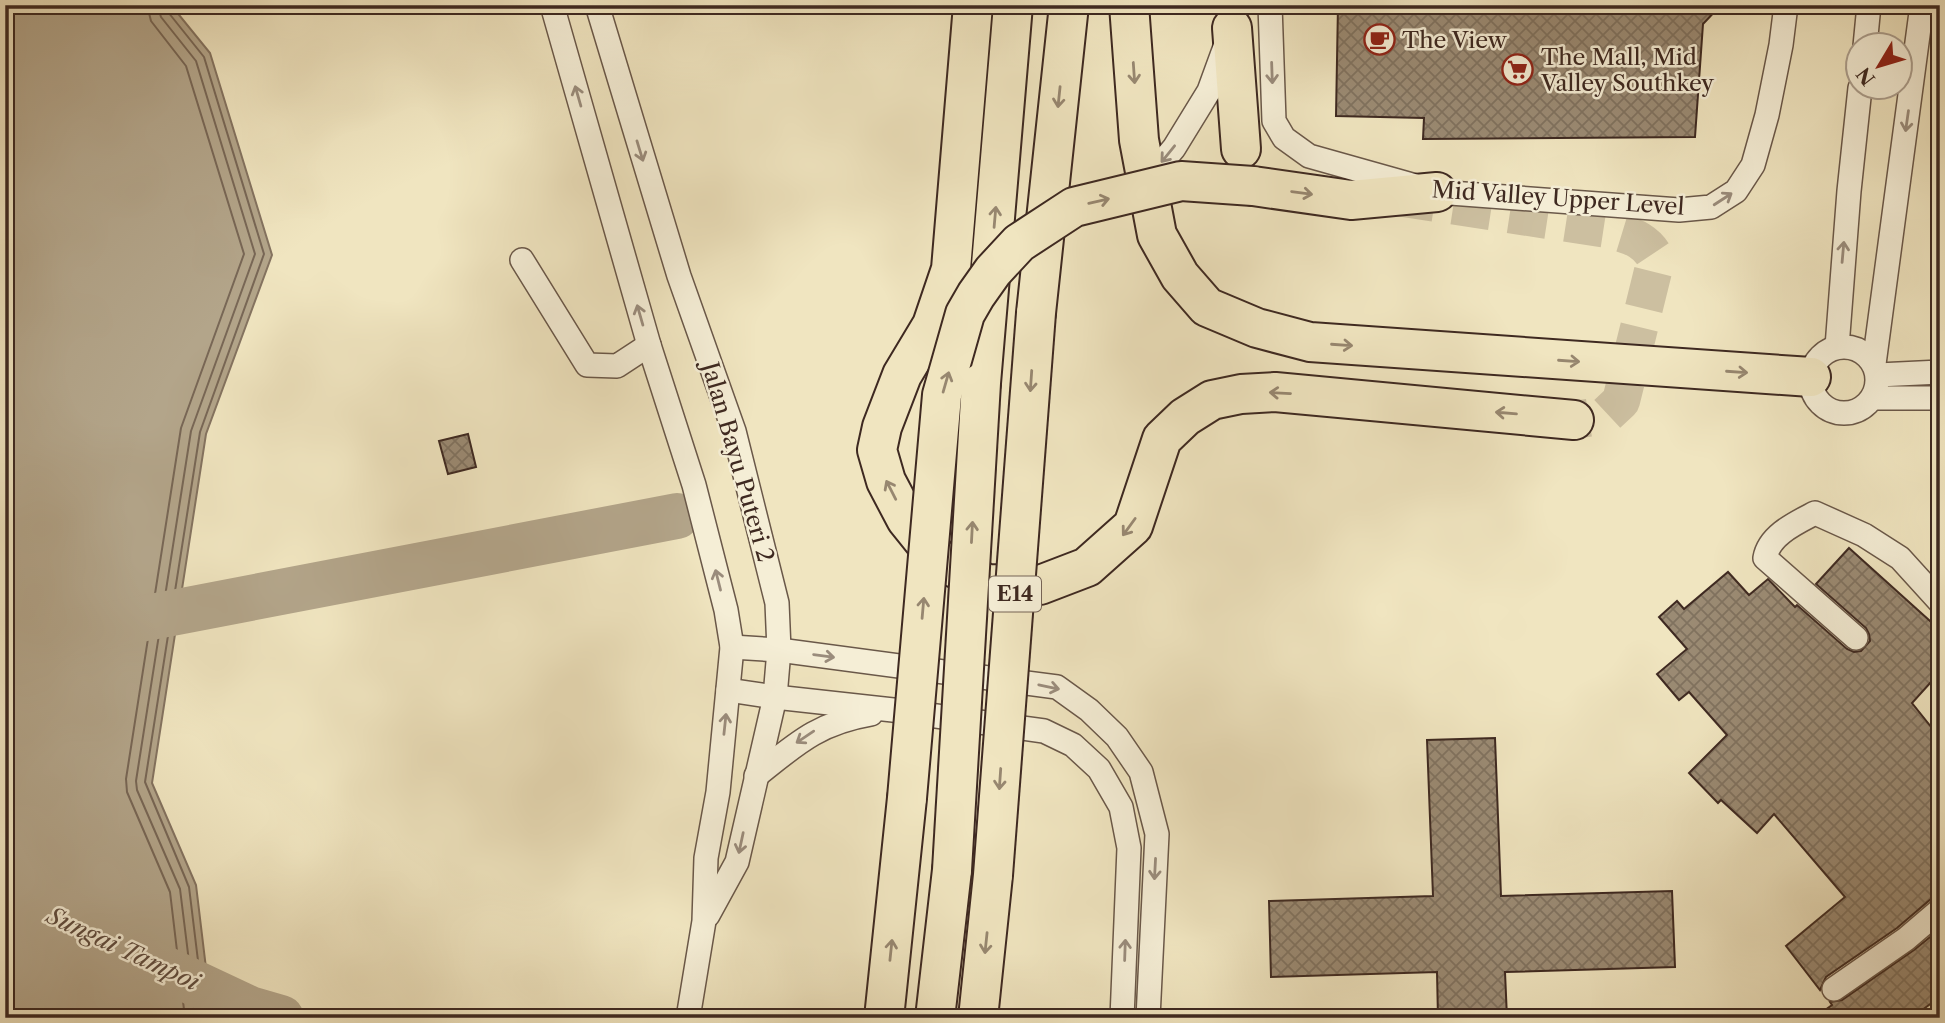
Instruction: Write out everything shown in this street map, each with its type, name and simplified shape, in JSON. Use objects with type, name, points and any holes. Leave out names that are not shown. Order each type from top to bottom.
[{"type":"highway","points":[[973,5],[951,269],[932,325],[902,375],[882,427],[877,450],[886,481],[906,519],[939,560],[986,584],[1040,584],[1087,567],[1133,526],[1161,439],[1185,417],[1212,400],[1241,394],[1275,392],[1574,420]]},
{"type":"highway","name":"E14","points":[[935,1018],[952,870],[981,383],[1013,5]]},
{"type":"highway","name":"E14","points":[[978,1018],[993,875],[1036,313],[1069,5]]},
{"type":"highway","points":[[1129,5],[1139,140],[1157,235],[1180,276],[1207,307],[1257,328],[1310,342],[1798,376]]},
{"type":"highway","points":[[1232,17],[1241,149]]},
{"type":"highway","points":[[884,1018],[907,798],[942,395],[965,314],[975,295],[1019,243],[1074,207],[1181,181],[1253,186],[1351,200],[1437,192]]},
{"type":"street","name":"Jalan Bayu Puteri 2","points":[[552,5],[649,345],[694,485],[726,610],[732,647],[718,792],[706,858],[704,921],[688,1018]]},
{"type":"street","name":"Jalan Bayu Puteri 2","points":[[597,5],[680,276],[734,431],[777,603],[779,650],[775,697],[737,862],[704,921]]},
{"type":"street","name":"Mid Valley Upper Level","points":[[1270,5],[1274,121],[1284,138],[1309,156],[1437,192],[1679,210],[1711,207],[1736,191],[1753,165],[1767,115],[1786,5]]},
{"type":"street","points":[[1866,32],[1869,5]]},
{"type":"street","points":[[1798,376],[1823,406],[1833,412],[1856,412],[1866,406],[1875,379],[1877,337],[1922,5]]},
{"type":"street","points":[[1147,180],[1174,148],[1209,91],[1232,17]]},
{"type":"street","points":[[1837,347],[1859,102]]},
{"type":"street","points":[[522,260],[587,365],[617,366],[649,345]]},
{"type":"street","points":[[1798,376],[1838,320]]},
{"type":"street","points":[[1877,337],[1888,358],[1906,373]]},
{"type":"street","points":[[1798,376],[1837,347],[1848,346],[1868,356],[1875,379]]},
{"type":"street","points":[[1875,379],[1906,373],[1940,372]]},
{"type":"street","points":[[1875,379],[1940,398]]},
{"type":"street","points":[[1856,638],[1765,558],[1766,548],[1791,525],[1815,513],[1864,535],[1900,558],[1940,601]]},
{"type":"street","points":[[732,647],[779,650],[1057,687],[1089,710],[1117,737],[1142,772],[1157,834],[1148,1018]]},
{"type":"street","points":[[728,690],[892,709],[1044,731],[1073,745],[1099,769],[1121,807],[1129,848],[1122,1018]]},
{"type":"street","points":[[756,776],[800,740],[817,730],[846,718],[892,709]]},
{"type":"street","points":[[1834,989],[1906,939],[1940,910]]},
{"type":"water","points":[[5,5],[171,5],[210,53],[272,255],[206,434],[152,783],[196,885],[212,1018],[5,1018]]},
{"type":"building","name":"The Mall, Mid Valley Southkey","points":[[1338,5],[1721,5],[1703,24],[1695,137],[1423,139],[1424,118],[1336,116]]},
{"type":"building","points":[[468,434],[476,467],[448,474],[439,441]]},
{"type":"building","points":[[1849,548],[1940,630],[1940,672],[1912,703],[1940,738],[1940,896],[1931,899],[1897,928],[1826,977],[1820,990],[1786,946],[1845,897],[1774,814],[1757,833],[1721,800],[1718,803],[1689,773],[1727,735],[1689,692],[1679,700],[1657,674],[1687,649],[1659,617],[1677,601],[1684,609],[1728,572],[1749,595],[1768,579],[1795,607],[1797,605],[1847,649],[1861,651],[1870,641],[1866,628],[1816,584]]},
{"type":"building","points":[[1495,738],[1501,896],[1672,891],[1675,967],[1505,972],[1507,1018],[1438,1018],[1437,972],[1271,977],[1269,901],[1433,896],[1427,740]]},
{"type":"building","points":[[1940,929],[1940,997],[1911,1018],[1814,1018],[1832,1005],[1830,1002],[1842,1000]]},
{"type":"waterway","points":[[5,645],[677,516]]},
{"type":"waterway","name":"Sungai Tampoi","points":[[152,963],[250,1009],[281,1018]]},
{"type":"tunnel","points":[[1397,197],[1607,229],[1635,238],[1652,252],[1656,259],[1621,401],[1606,415],[1574,420]]},
{"type":"place","name":"The View","points":[[1379,40]]},
{"type":"place","name":"The Mall, Mid Valley Southkey","points":[[1518,70]]}]
